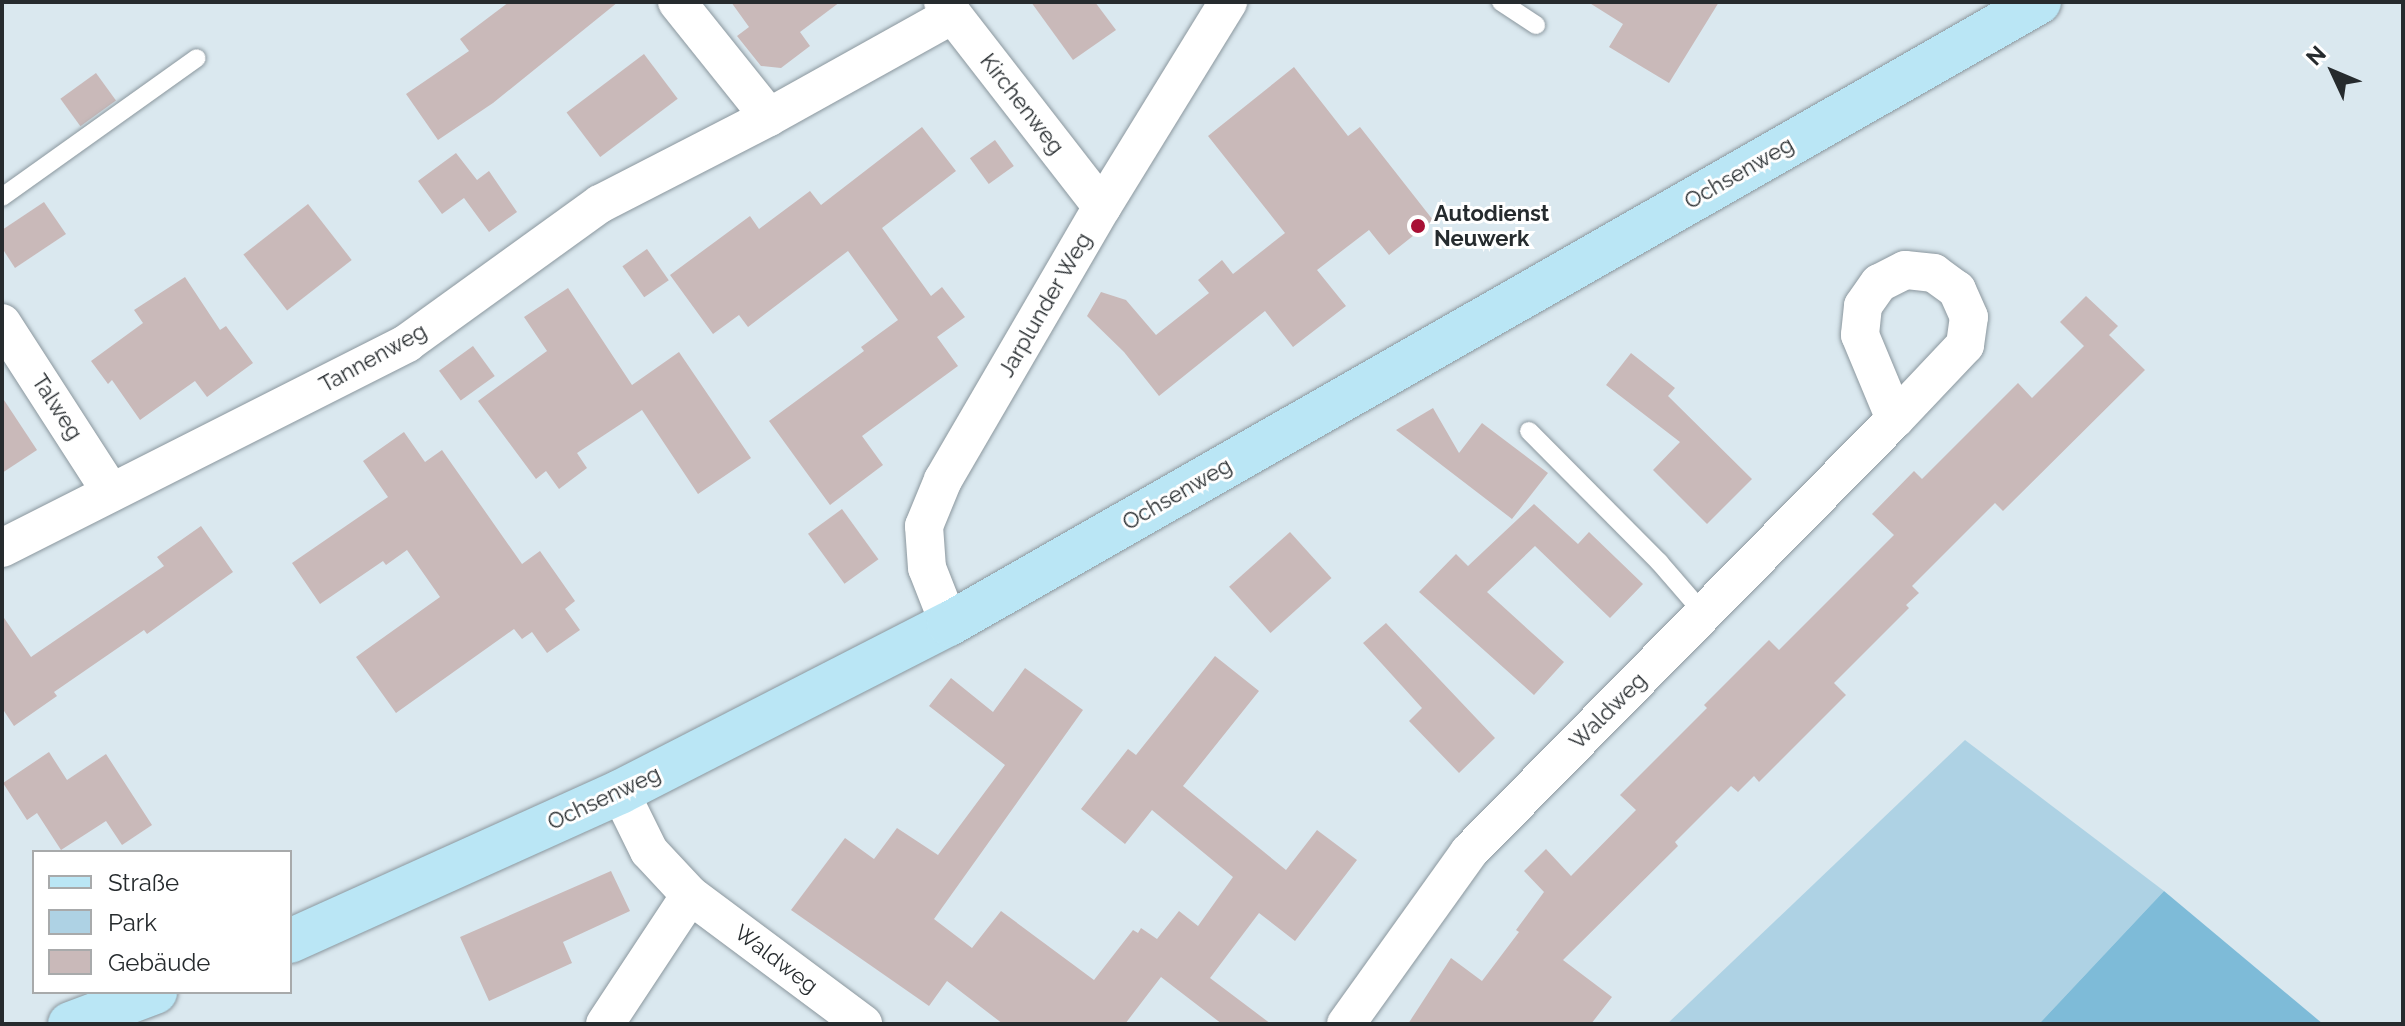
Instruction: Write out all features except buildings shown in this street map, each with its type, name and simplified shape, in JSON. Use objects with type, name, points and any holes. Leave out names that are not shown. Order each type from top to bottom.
[{"type":"main road","name":"Ochsenweg","points":[[292,940],[620,792],[949,624],[2039,2]]},
{"type":"main road","points":[[70,1024],[150,994]]},
{"type":"street","points":[[677,2],[769,117]]},
{"type":"street","name":"Jarplunder Weg","points":[[949,624],[927,568],[924,526],[943,480],[1102,207],[1228,2]]},
{"type":"street","name":"Tannenweg","points":[[2,548],[407,343],[600,204],[769,117],[947,8]]},
{"type":"street","name":"Kirchenweg","points":[[947,8],[1102,207]]},
{"type":"street","name":"Talweg","points":[[2,323],[111,492]]},
{"type":"street","name":"Waldweg","points":[[1346,1024],[1469,852],[1895,419]]},
{"type":"street","points":[[605,1024],[690,895],[649,851],[620,792]]},
{"type":"street","name":"Waldweg","points":[[690,895],[863,1024]]},
{"type":"lane","points":[[1501,2],[1536,25]]},
{"type":"lane","points":[[2,197],[197,58]]},
{"type":"lane","points":[[1529,431],[1659,562],[1704,614]]},
{"type":"green space","points":[[1965,740],[2164,891],[2039,1024],[1667,1024]]},
{"type":"shaded area","points":[[2164,891],[2323,1024],[2039,1024]]},
{"type":"place","name":"Autodienst Neuwerk","points":[[1418,226]]}]
